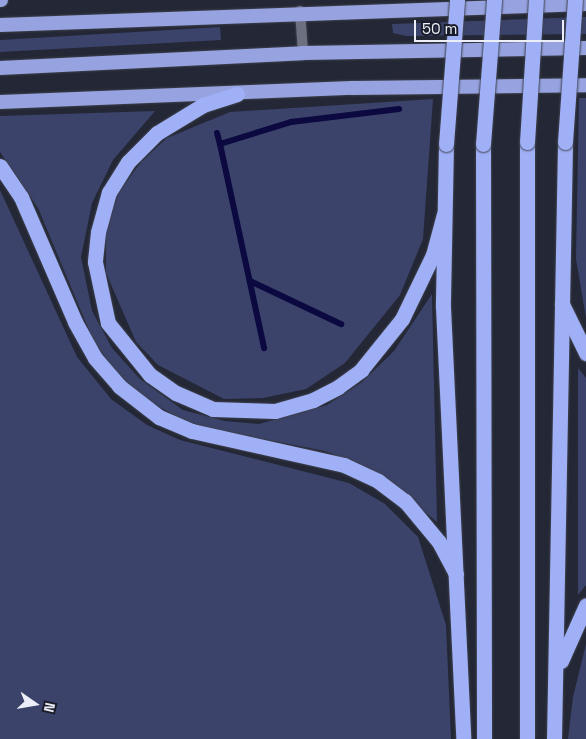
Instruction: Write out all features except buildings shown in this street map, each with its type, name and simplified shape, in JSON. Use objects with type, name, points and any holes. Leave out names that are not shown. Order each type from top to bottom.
[{"type":"highway","points":[[457,0],[446,144],[443,315],[463,739]]},
{"type":"highway","points":[[484,739],[483,144],[494,0]]},
{"type":"highway","points":[[527,739],[527,142],[536,0]]},
{"type":"highway","points":[[554,739],[557,669],[560,298],[565,142],[575,0]]},
{"type":"highway","points":[[0,24],[300,11],[586,4]]},
{"type":"highway","points":[[0,68],[303,53],[586,48]]},
{"type":"highway","points":[[0,102],[586,85]]},
{"type":"highway","points":[[237,94],[203,105],[156,132],[128,162],[109,192],[98,232],[95,262],[108,322],[150,375],[176,393],[213,409],[275,411],[313,400],[338,387],[361,370],[402,319],[433,255],[444,214]]},
{"type":"highway","points":[[0,166],[21,197],[75,322],[95,358],[119,386],[160,417],[192,431],[344,465],[378,481],[405,501],[438,542],[456,574]]},
{"type":"highway","points":[[560,298],[586,353]]},
{"type":"highway","points":[[557,669],[586,605]]},
{"type":"lane","points":[[300,11],[303,53]]},
{"type":"shaded area","points":[[586,17],[586,34],[406,36],[393,33],[392,24]]},
{"type":"shaded area","points":[[220,27],[221,40],[0,52],[0,40]]},
{"type":"shaded area","points":[[579,98],[586,98],[586,318],[576,259]]},
{"type":"shaded area","points":[[433,99],[423,239],[400,295],[345,363],[306,389],[263,398],[224,399],[158,365],[136,342],[106,273],[106,229],[119,192],[141,162],[167,138],[230,112]]},
{"type":"shaded area","points":[[155,111],[113,160],[92,203],[81,257],[92,311],[112,348],[140,379],[183,410],[225,421],[259,424],[327,405],[362,382],[394,351],[432,294],[437,522],[373,470],[325,451],[206,428],[175,416],[141,396],[109,365],[91,335],[38,208],[0,152],[0,116]]},
{"type":"shaded area","points":[[0,190],[77,357],[111,399],[147,425],[180,440],[349,483],[385,504],[418,537],[446,625],[451,739],[0,739]]},
{"type":"shaded area","points":[[578,368],[586,378],[586,585],[578,595]]},
{"type":"shaded area","points":[[586,644],[586,739],[568,739],[573,697]]},
{"type":"waterway","points":[[217,133],[220,144],[291,122],[399,109]]},
{"type":"waterway","points":[[220,144],[264,348]]},
{"type":"waterway","points":[[250,281],[341,324]]}]
